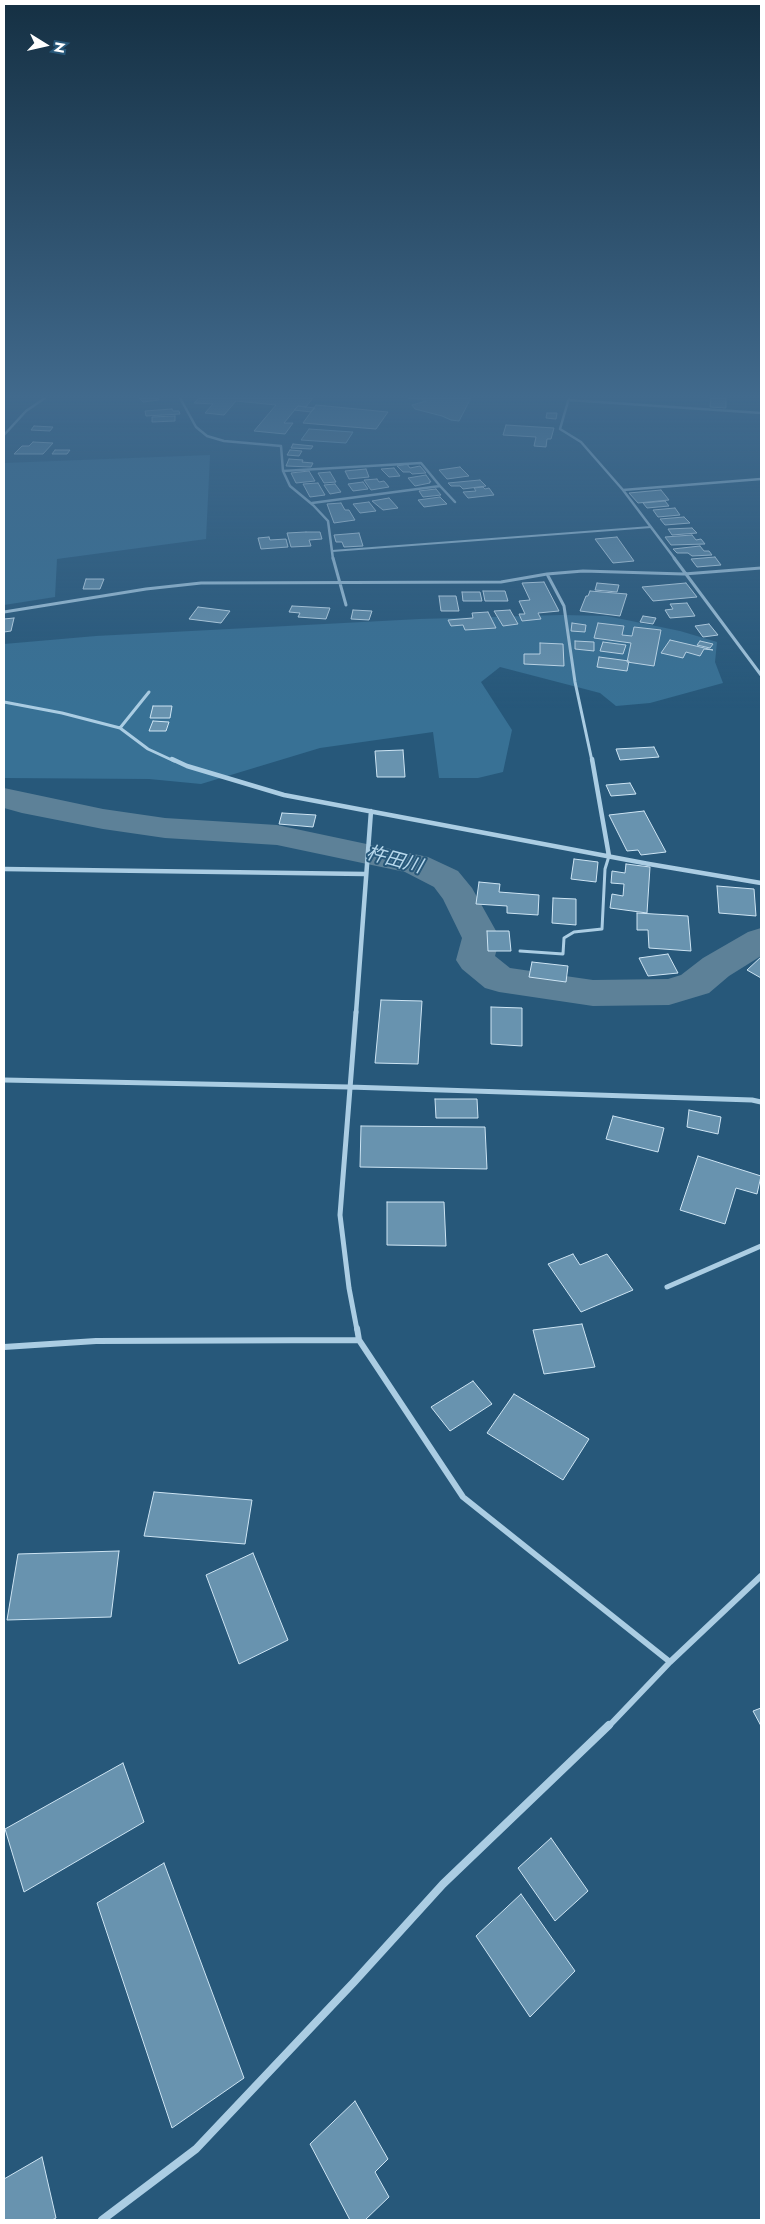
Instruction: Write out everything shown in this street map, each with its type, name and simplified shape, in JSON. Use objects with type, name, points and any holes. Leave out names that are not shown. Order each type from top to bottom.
[{"type":"street","points":[[309,502],[328,520],[334,564],[346,605]]},
{"type":"street","points":[[312,504],[328,502]]},
{"type":"street","points":[[632,502],[761,675]]},
{"type":"street","points":[[4,612],[146,589],[201,583],[501,582],[547,574],[583,571],[684,574],[761,568]]},
{"type":"street","points":[[547,574],[564,606],[575,682],[596,774],[609,856]]},
{"type":"street","points":[[120,728],[149,692]]},
{"type":"street","points":[[4,702],[62,713],[120,728],[148,749],[187,766],[284,795],[761,883]]},
{"type":"street","points":[[371,811],[340,1216],[349,1288],[359,1340],[462,1497],[670,1662]]},
{"type":"street","points":[[4,869],[365,874]]},
{"type":"street","points":[[4,1080],[349,1087],[761,1102]]},
{"type":"street","points":[[667,1287],[761,1246]]},
{"type":"street","points":[[4,1347],[96,1341],[359,1340]]},
{"type":"street","points":[[102,2220],[196,2149],[444,1884],[622,1713],[670,1662],[761,1576]]},
{"type":"lane","points":[[332,551],[650,527]]},
{"type":"lane","points":[[520,950],[563,954],[564,938],[574,932],[602,929],[605,869],[609,856]]},
{"type":"shaded area","points":[[4,502],[208,502],[206,539],[57,559],[55,597],[4,605]]},
{"type":"shaded area","points":[[562,615],[607,616],[680,631],[717,642],[715,662],[723,683],[650,703],[616,706],[600,693],[500,667],[481,682],[512,730],[503,772],[478,778],[439,778],[433,732],[320,748],[201,784],[149,779],[4,778],[4,644],[96,636],[420,619]]},
{"type":"building","points":[[369,502],[376,511],[360,513],[353,504]]},
{"type":"building","points":[[373,502],[392,502],[398,508],[383,510]]},
{"type":"building","points":[[420,502],[445,502],[447,504],[424,507]]},
{"type":"building","points":[[666,502],[669,506],[647,508],[643,503]]},
{"type":"building","points":[[341,503],[345,510],[349,510],[355,520],[334,523],[327,504]]},
{"type":"building","points":[[675,508],[680,515],[658,517],[653,510]]},
{"type":"building","points":[[684,517],[690,523],[665,525],[660,519]]},
{"type":"building","points":[[692,528],[697,533],[672,535],[668,529]]},
{"type":"building","points":[[320,532],[322,539],[309,540],[311,546],[291,547],[287,533]]},
{"type":"building","points":[[359,533],[363,546],[344,547],[342,542],[336,542],[334,535]]},
{"type":"building","points":[[692,535],[696,540],[701,539],[705,544],[671,545],[665,537]]},
{"type":"building","points":[[269,537],[270,540],[286,539],[288,547],[261,549],[258,538]]},
{"type":"building","points":[[617,537],[634,561],[613,563],[595,539]]},
{"type":"building","points":[[700,546],[704,551],[709,551],[712,555],[692,556],[688,553],[677,553],[673,549]]},
{"type":"building","points":[[715,557],[721,565],[697,567],[691,559]]},
{"type":"building","points":[[86,579],[104,579],[100,589],[83,589]]},
{"type":"building","points":[[544,582],[559,611],[538,613],[541,619],[522,621],[519,614],[525,614],[519,601],[530,600],[522,583]]},
{"type":"building","points":[[597,583],[619,585],[617,592],[595,590]]},
{"type":"building","points":[[686,583],[697,597],[653,601],[642,587]]},
{"type":"building","points":[[483,591],[505,591],[508,601],[485,601]]},
{"type":"building","points":[[590,591],[627,594],[620,616],[580,611]]},
{"type":"building","points":[[462,592],[480,592],[482,601],[463,601]]},
{"type":"building","points":[[439,596],[456,596],[459,611],[441,611]]},
{"type":"building","points":[[687,603],[695,616],[670,618],[665,610],[673,609],[670,604]]},
{"type":"building","points":[[292,606],[330,608],[326,619],[298,617],[300,613],[289,612]]},
{"type":"building","points":[[198,607],[230,611],[221,623],[189,619]]},
{"type":"building","points":[[353,610],[372,611],[369,620],[351,619]]},
{"type":"building","points":[[510,610],[518,624],[503,626],[494,611]]},
{"type":"building","points":[[488,612],[496,628],[465,630],[463,625],[451,626],[448,620],[473,618],[472,613]]},
{"type":"building","points":[[643,616],[656,618],[653,624],[640,622]]},
{"type":"building","points":[[14,618],[11,631],[4,632],[4,619]]},
{"type":"building","points":[[572,623],[586,625],[585,632],[571,631]]},
{"type":"building","points":[[598,623],[624,626],[622,635],[632,636],[634,627],[661,630],[654,666],[627,662],[631,643],[594,638]]},
{"type":"building","points":[[709,624],[718,635],[703,637],[695,626]]},
{"type":"building","points":[[670,640],[713,650],[704,649],[700,656],[686,652],[683,658],[661,653]]},
{"type":"building","points":[[575,641],[594,642],[594,651],[575,649]]},
{"type":"building","points":[[700,641],[713,644],[710,648],[697,645]]},
{"type":"building","points":[[603,642],[626,645],[623,654],[600,651]]},
{"type":"building","points":[[540,643],[563,644],[564,666],[524,664],[524,654],[540,654]]},
{"type":"building","points":[[599,657],[629,661],[627,671],[597,667]]},
{"type":"building","points":[[153,706],[172,706],[170,718],[150,718]]},
{"type":"building","points":[[153,721],[169,722],[166,731],[149,731]]},
{"type":"building","points":[[654,747],[659,757],[620,760],[616,749]]},
{"type":"building","points":[[403,750],[405,777],[377,777],[375,751]]},
{"type":"building","points":[[630,783],[636,794],[611,796],[606,785]]},
{"type":"building","points":[[644,811],[666,852],[641,855],[638,850],[627,851],[609,815]]},
{"type":"building","points":[[282,813],[316,815],[313,827],[279,824]]},
{"type":"building","points":[[574,859],[598,862],[596,882],[571,879]]},
{"type":"building","points":[[626,864],[650,867],[647,913],[610,908],[612,894],[623,896],[624,884],[611,883],[612,871],[625,873]]},
{"type":"building","points":[[479,882],[500,884],[499,892],[539,895],[538,915],[507,913],[507,906],[476,904]]},
{"type":"building","points":[[717,886],[754,889],[756,916],[719,913]]},
{"type":"building","points":[[553,898],[576,899],[576,925],[552,923]]},
{"type":"building","points":[[637,913],[688,916],[691,951],[649,948],[648,930],[637,930]]},
{"type":"building","points":[[487,931],[509,931],[511,951],[488,951]]},
{"type":"building","points":[[668,954],[678,973],[648,976],[639,958]]},
{"type":"building","points":[[761,957],[761,978],[747,970]]},
{"type":"building","points":[[532,962],[568,966],[566,982],[529,977]]},
{"type":"building","points":[[381,1000],[422,1001],[418,1064],[375,1063]]},
{"type":"building","points":[[491,1007],[522,1008],[522,1046],[491,1044]]},
{"type":"building","points":[[435,1099],[477,1099],[478,1118],[436,1118]]},
{"type":"building","points":[[689,1110],[721,1117],[718,1134],[687,1127]]},
{"type":"building","points":[[613,1116],[664,1128],[658,1152],[606,1139]]},
{"type":"building","points":[[361,1126],[485,1127],[487,1169],[360,1167]]},
{"type":"building","points":[[698,1156],[761,1176],[757,1194],[736,1188],[725,1224],[680,1210]]},
{"type":"building","points":[[387,1202],[444,1202],[446,1246],[387,1245]]},
{"type":"building","points":[[573,1254],[580,1265],[607,1254],[633,1290],[581,1312],[548,1264]]},
{"type":"building","points":[[582,1324],[595,1367],[544,1374],[533,1330]]},
{"type":"building","points":[[473,1381],[492,1404],[450,1431],[431,1407]]},
{"type":"building","points":[[514,1394],[589,1439],[563,1480],[487,1433]]},
{"type":"building","points":[[154,1492],[252,1500],[245,1544],[144,1536]]},
{"type":"building","points":[[119,1551],[111,1617],[7,1620],[18,1554]]},
{"type":"building","points":[[253,1553],[288,1640],[239,1664],[206,1575]]},
{"type":"building","points":[[761,1708],[761,1726],[753,1711]]},
{"type":"building","points":[[123,1763],[144,1822],[24,1892],[5,1829]]},
{"type":"building","points":[[551,1838],[588,1891],[555,1921],[518,1868]]},
{"type":"building","points":[[164,1863],[244,2078],[172,2128],[97,1903]]},
{"type":"building","points":[[521,1894],[575,1971],[530,2017],[476,1936]]},
{"type":"building","points":[[355,2101],[388,2159],[375,2172],[389,2197],[365,2220],[350,2220],[310,2144]]},
{"type":"building","points":[[42,2157],[56,2218],[52,2220],[4,2220],[4,2179]]},
{"type":"waterway","name":"杵田川","points":[[4,798],[103,819],[165,828],[277,835],[416,864],[446,879],[459,896],[481,938],[475,960],[499,979],[593,993],[669,992],[695,984],[716,967],[761,940]]}]
